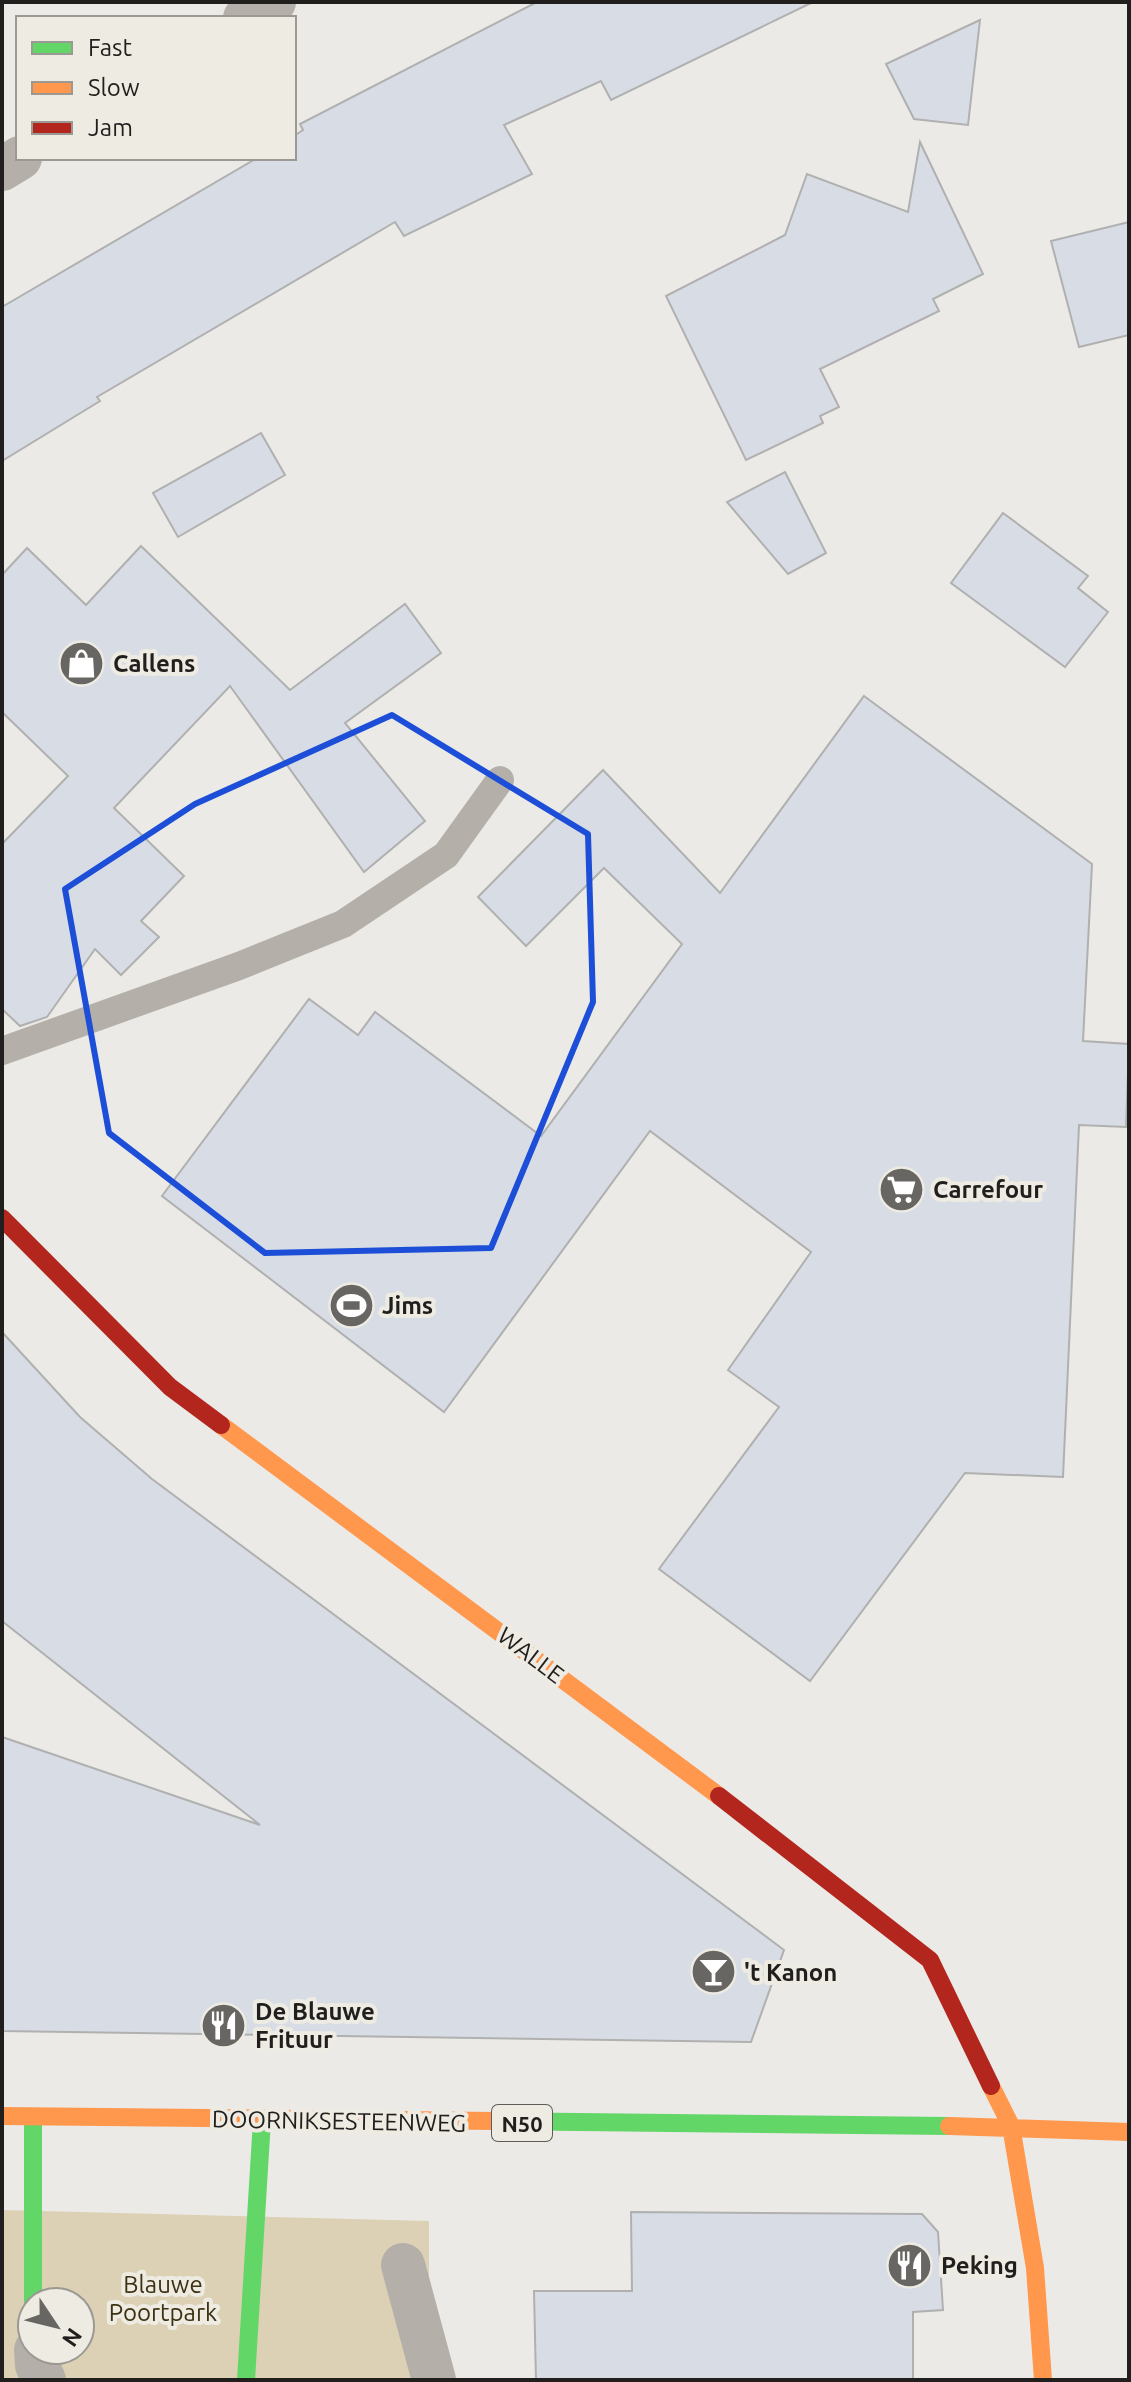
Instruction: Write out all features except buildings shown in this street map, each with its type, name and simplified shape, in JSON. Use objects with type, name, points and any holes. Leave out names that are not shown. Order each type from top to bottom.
[{"type":"street","name":"WALLE","points":[[2,1218],[170,1387],[778,1840],[930,1960],[1011,2126],[1035,2268],[1043,2380]]},
{"type":"street","name":"DOORNIKSESTEENWEG","points":[[2,2116],[1011,2126]]},
{"type":"street","points":[[33,2117],[33,2286]]},
{"type":"street","points":[[246,2380],[262,2120]]},
{"type":"street","name":"N50","points":[[1011,2126],[1129,2132]]},
{"type":"street","points":[[403,2265],[434,2380]]},
{"type":"lane","points":[[2,1051],[239,966],[343,924],[446,855],[500,780]]},
{"type":"highlighted area","points":[[392,715],[588,834],[593,1002],[491,1248],[265,1253],[109,1133],[65,889],[195,804]]},
{"type":"green space","name":"Blauwe Poortpark","points":[[2,2210],[429,2221],[429,2380],[2,2380]]},
{"type":"traffic: fast","points":[[33,2117],[33,2286]]},
{"type":"traffic: fast","points":[[246,2380],[262,2120]]},
{"type":"traffic: fast","points":[[495,2121],[949,2126]]},
{"type":"traffic: slow","points":[[221,1425],[719,1796]]},
{"type":"traffic: slow","points":[[991,2086],[1011,2126],[1035,2268],[1043,2380]]},
{"type":"traffic: slow","points":[[2,2116],[495,2121]]},
{"type":"traffic: slow","points":[[949,2126],[1129,2132]]},
{"type":"traffic: jam","points":[[2,1218],[170,1387],[221,1425]]},
{"type":"traffic: jam","points":[[719,1796],[930,1960],[991,2086]]},
{"type":"place","name":"Callens","points":[[82,663]]},
{"type":"place","name":"Carrefour","points":[[902,1189]]},
{"type":"place","name":"Jims","points":[[351,1305]]},
{"type":"place","name":"'t Kanon","points":[[713,1972]]},
{"type":"place","name":"De Blauwe Frituur","points":[[224,2025]]},
{"type":"place","name":"Peking","points":[[910,2265]]}]
